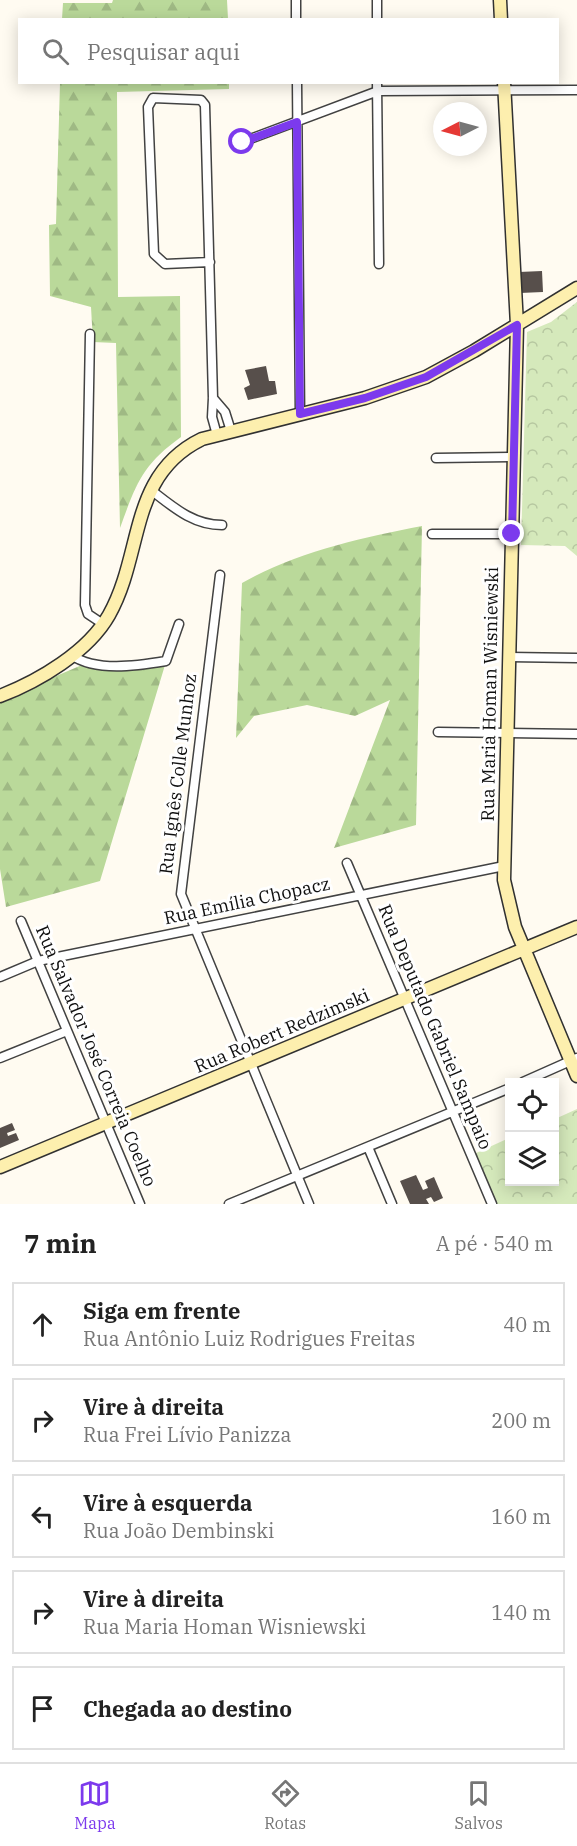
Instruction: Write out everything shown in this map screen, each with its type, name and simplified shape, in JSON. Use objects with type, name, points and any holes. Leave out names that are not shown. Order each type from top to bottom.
[{"type":"street","points":[[296,0],[296,18]]},
{"type":"street","points":[[377,0],[377,18]]},
{"type":"street","points":[[500,0],[501,18]]},
{"type":"street","points":[[297,84],[300,414]]},
{"type":"street","points":[[242,142],[297,122],[377,87],[504,86],[577,90]]},
{"type":"street","name":"Rua Maria Homan Wisniewski","points":[[504,86],[517,325],[504,866],[506,896],[524,950],[574,1060],[577,1076]]},
{"type":"street","points":[[377,87],[379,264]]},
{"type":"street","points":[[210,262],[165,264],[154,254],[148,107],[153,98],[204,102],[210,262],[212,417],[216,435]]},
{"type":"street","points":[[0,696],[28,683],[70,655],[103,624],[117,597],[151,490],[167,463],[178,453],[202,439],[365,398],[426,377],[577,288]]},
{"type":"street","points":[[90,334],[85,606],[88,614],[103,624]]},
{"type":"street","points":[[213,398],[225,412],[231,431]]},
{"type":"street","points":[[436,458],[514,457]]},
{"type":"street","points":[[151,490],[181,513],[208,525],[222,525]]},
{"type":"street","points":[[432,534],[512,534]]},
{"type":"street","name":"Rua Ignês Colle Munhoz","points":[[220,575],[181,882],[182,900],[309,1204]]},
{"type":"street","points":[[70,655],[82,662],[94,664],[140,665],[166,661],[179,624]]},
{"type":"street","points":[[509,657],[577,658]]},
{"type":"street","points":[[438,732],[577,734]]},
{"type":"street","name":"Rua Deputado Gabriel Sampaio","points":[[347,863],[492,1204]]},
{"type":"street","name":"Rua Emília Chopacz","points":[[0,977],[38,961],[504,866]]},
{"type":"street","name":"Rua Salvador José Correia Coelho","points":[[21,921],[140,1204]]},
{"type":"street","name":"Rua Robert Redzimski","points":[[0,1167],[577,927]]},
{"type":"street","points":[[0,1058],[67,1031]]},
{"type":"street","points":[[534,1078],[574,1060]]},
{"type":"street","points":[[229,1204],[505,1090]]},
{"type":"street","points":[[368,1147],[392,1204]]},
{"type":"green space","points":[[113,0],[227,0],[228,18],[62,18],[63,3],[112,3]]},
{"type":"green space","points":[[60,84],[229,84],[229,89],[117,92],[118,297],[180,296],[181,437],[157,457],[142,476],[120,528],[116,343],[93,342],[91,307],[50,296],[49,225],[56,224]]},
{"type":"green space","points":[[577,302],[577,556],[565,546],[521,545],[527,332],[551,322]]},
{"type":"green space","points":[[422,526],[416,825],[334,848],[390,700],[355,716],[307,705],[254,716],[236,738],[242,583],[284,563],[329,547]]},
{"type":"green space","points":[[82,665],[139,668],[165,665],[100,881],[6,907],[0,869],[0,700]]},
{"type":"green space","points":[[577,1109],[577,1204],[496,1204],[474,1154],[505,1140],[505,1186],[559,1186],[559,1117]]},
{"type":"building","points":[[542,271],[543,292],[520,293],[519,272]]},
{"type":"building","points":[[266,366],[269,381],[275,381],[277,394],[248,400],[244,388],[250,385],[245,370]]},
{"type":"building","points":[[12,1123],[15,1130],[7,1133],[8,1136],[16,1133],[19,1140],[0,1148],[0,1128]]},
{"type":"building","points":[[416,1175],[423,1190],[428,1188],[425,1181],[434,1177],[443,1198],[434,1202],[431,1197],[426,1199],[429,1204],[410,1204],[400,1181]]},
{"type":"route","points":[[242,142],[297,122],[300,414],[365,398],[426,377],[517,325],[512,534]]}]
